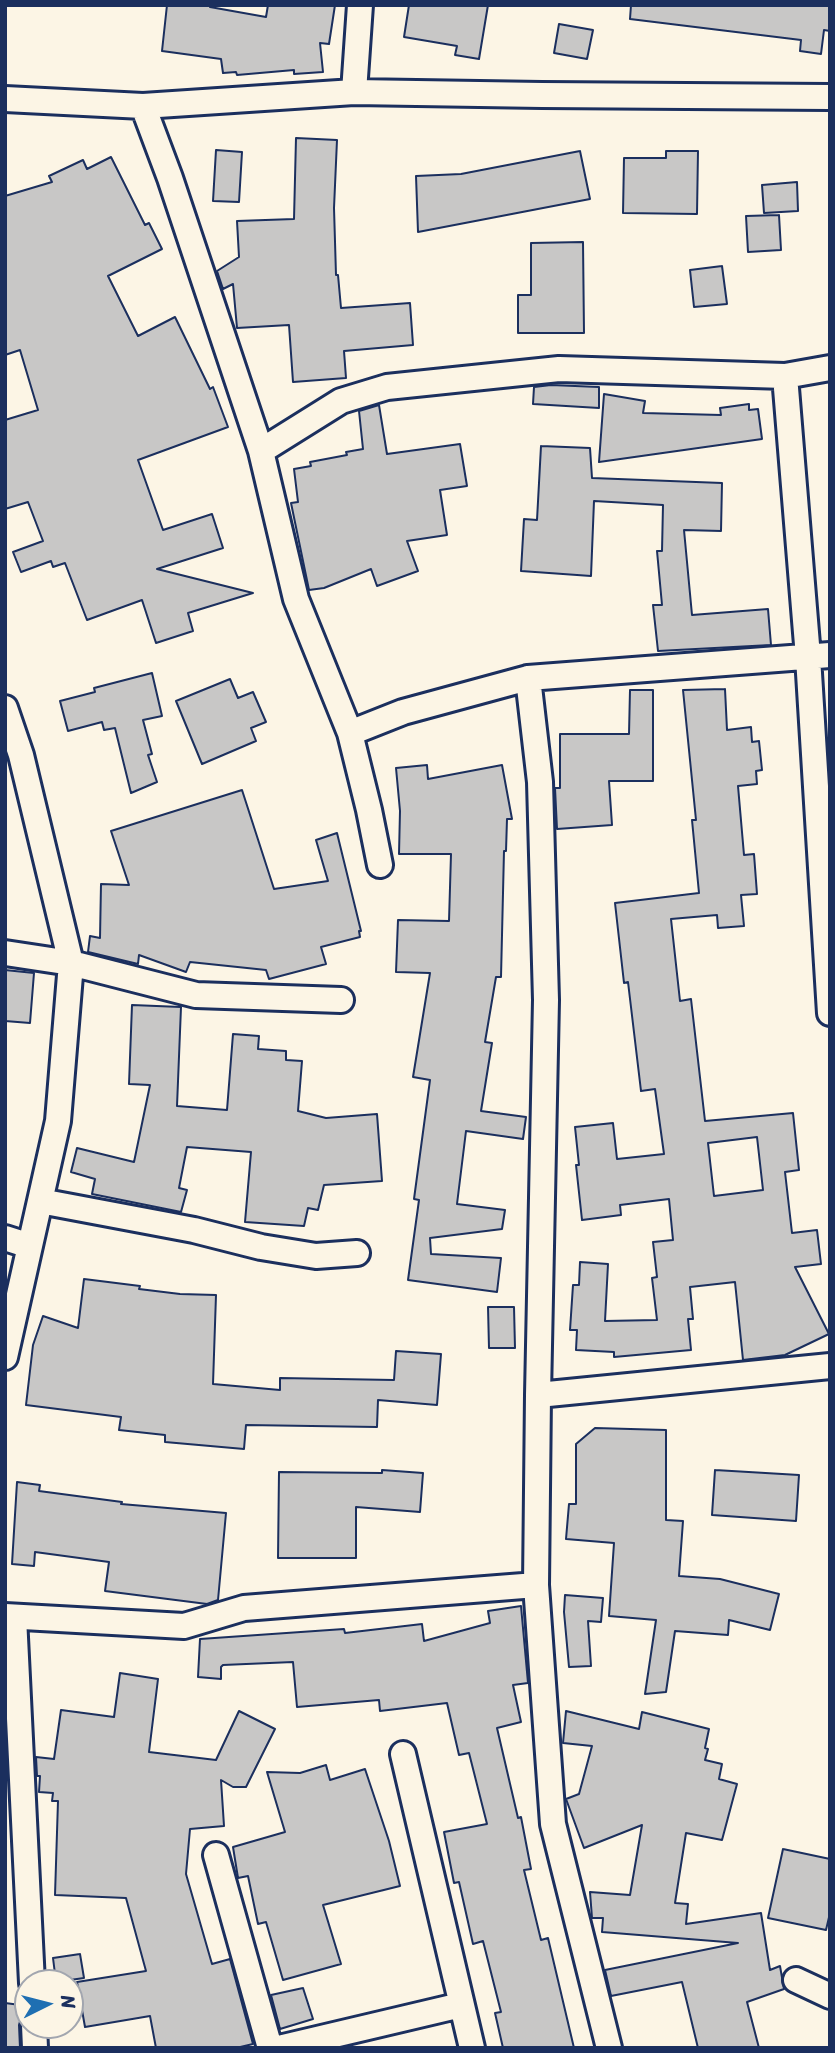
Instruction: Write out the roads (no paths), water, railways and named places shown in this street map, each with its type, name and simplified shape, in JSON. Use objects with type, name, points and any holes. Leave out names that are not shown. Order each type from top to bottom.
[{"type":"street","points":[[354,92],[360,5]]},
{"type":"street","points":[[5,99],[143,106],[354,92],[830,97]]},
{"type":"street","points":[[143,106],[170,178],[261,451],[296,599],[350,733],[380,865]]},
{"type":"street","points":[[261,451],[341,401],[387,387],[559,369],[785,376],[830,368]]},
{"type":"street","points":[[785,376],[819,656],[830,1013]]},
{"type":"street","points":[[350,733],[403,712],[528,678],[819,656]]},
{"type":"street","points":[[528,678],[540,782],[546,1000],[536,1585],[553,1824],[609,2048]]},
{"type":"street","points":[[5,708],[20,755],[71,963],[58,1121],[5,1357]]},
{"type":"street","points":[[5,953],[71,963],[196,995],[341,1000]]},
{"type":"street","points":[[40,1201],[194,1230],[261,1247],[316,1256],[357,1253]]},
{"type":"street","points":[[5,1238],[30,1246]]},
{"type":"street","points":[[538,1395],[830,1366]]},
{"type":"street","points":[[28,1969],[17,1929],[10,1616],[184,1626],[244,1608],[536,1585]]},
{"type":"street","points":[[403,1754],[472,2048]]},
{"type":"street","points":[[216,1855],[270,2048]]},
{"type":"street","points":[[796,1980],[830,1996]]},
{"type":"street","points":[[279,2048],[461,2005]]}]
